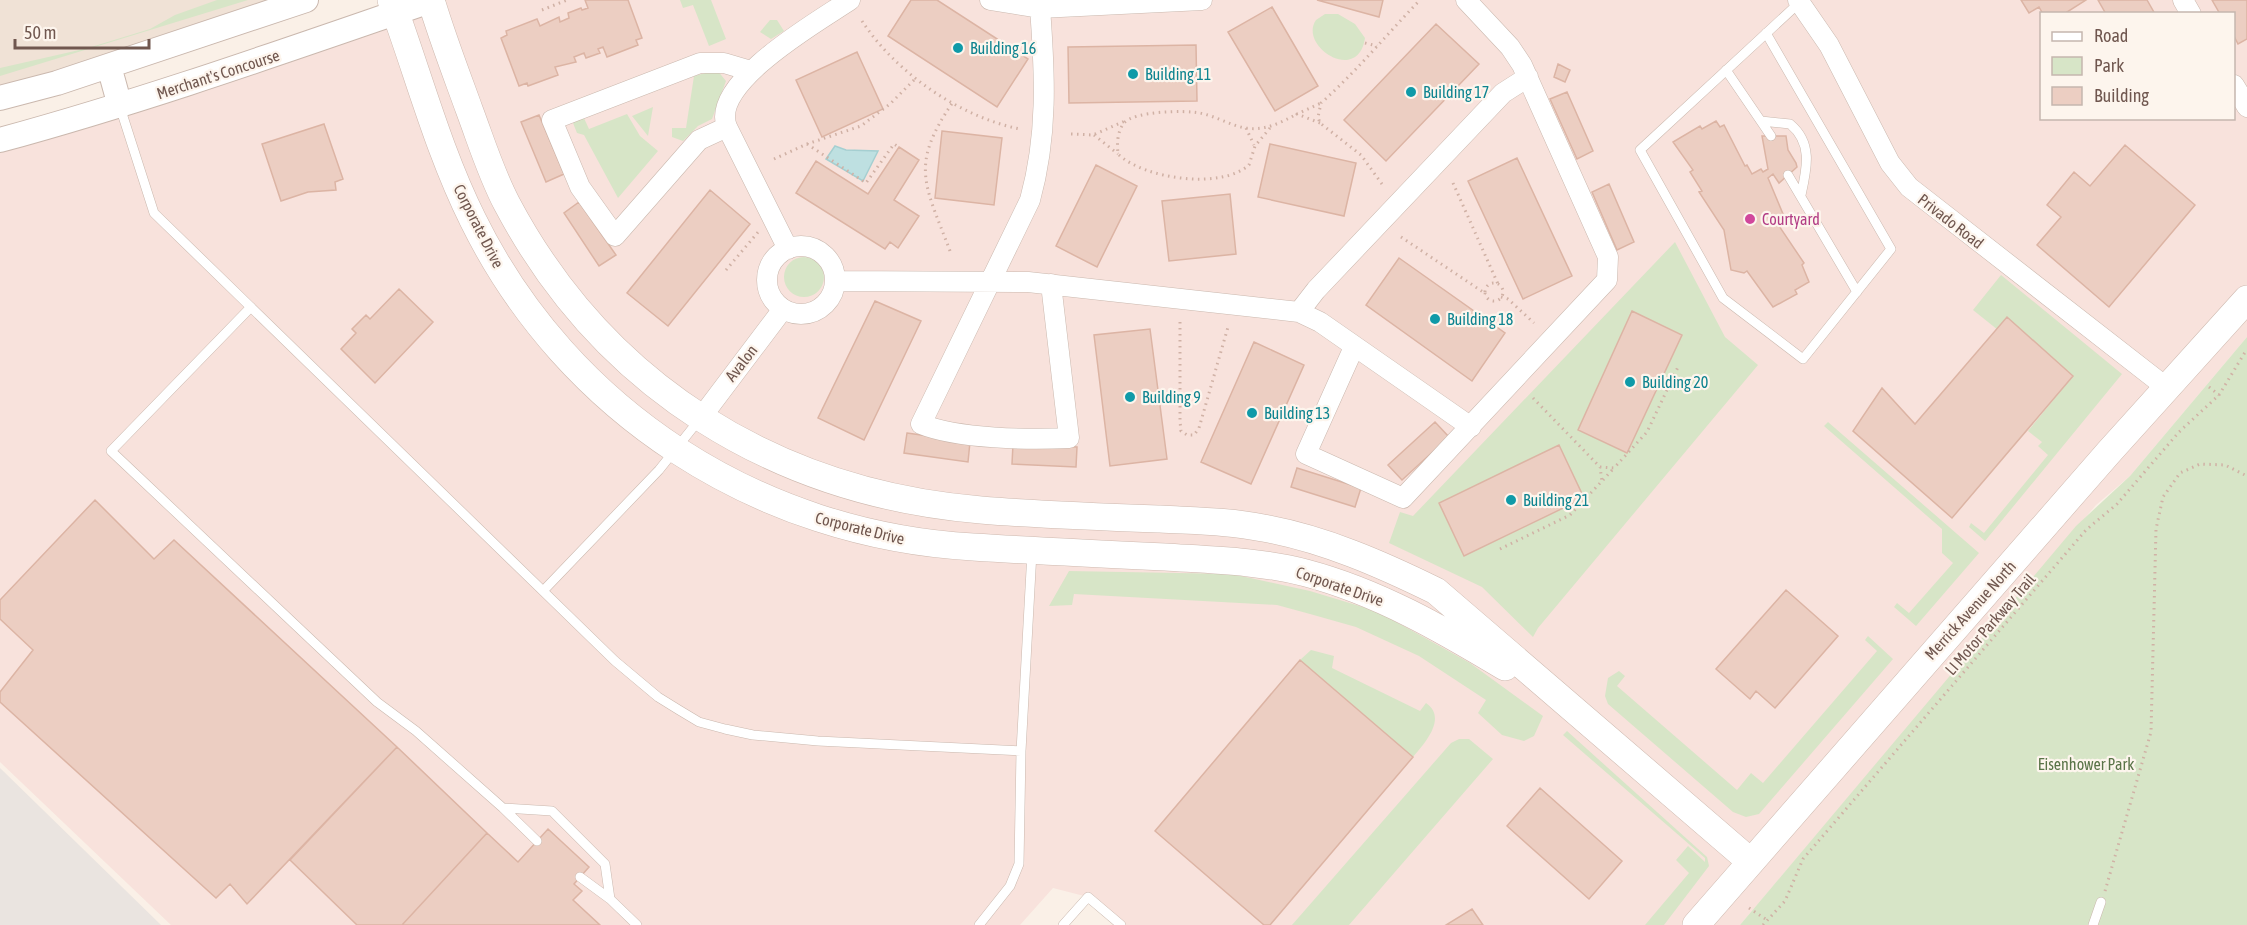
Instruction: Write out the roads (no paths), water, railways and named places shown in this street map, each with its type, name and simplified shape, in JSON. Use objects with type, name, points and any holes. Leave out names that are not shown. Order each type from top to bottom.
[{"type":"main road","name":"Corporate Drive","points":[[432,0],[490,167],[507,204],[542,262],[582,315],[604,338],[658,389],[700,419],[732,438],[784,461],[868,491],[951,507],[1230,523],[1311,539],[1390,568],[1436,591],[1751,862]]},
{"type":"main road","name":"Corporate Drive","points":[[393,7],[450,168],[472,220],[498,266],[562,354],[611,402],[674,451],[764,499],[841,526],[882,536],[938,544],[1229,561],[1308,574],[1377,598],[1428,622],[1570,707]]},
{"type":"main road","name":"Merrick Avenue North","points":[[1696,925],[2247,299]]},
{"type":"main road","points":[[1009,512],[1028,530],[1032,550]]},
{"type":"street","points":[[0,98],[109,66],[306,0]]},
{"type":"street","name":"Merchant's Concourse","points":[[0,140],[120,106],[393,7],[432,0]]},
{"type":"street","points":[[788,249],[727,127],[725,107],[735,90],[751,71],[784,45],[850,0]]},
{"type":"street","points":[[990,0],[1040,8],[1203,0]]},
{"type":"street","points":[[1354,347],[1306,454],[1403,498],[1603,286],[1609,272],[1608,257],[1528,77],[1510,47],[1466,0]]},
{"type":"street","name":"Privado Road","points":[[1799,1],[1844,72],[1890,163],[1908,187],[2167,388]]},
{"type":"street","points":[[1040,8],[1045,101],[1040,161],[1030,200],[921,424],[953,432],[1069,438],[1051,284]]},
{"type":"street","points":[[727,127],[699,140],[615,236],[580,187],[552,120],[700,63],[724,63],[751,71]]},
{"type":"street","points":[[109,66],[120,106]]},
{"type":"street","points":[[1299,312],[1316,290],[1503,93],[1528,77]]},
{"type":"street","points":[[2235,87],[2247,107]]},
{"type":"street","points":[[809,247],[823,253],[831,265],[835,280],[831,297],[813,312],[798,314],[783,309],[770,291],[768,276],[773,262],[788,249],[809,247]]},
{"type":"street","points":[[835,280],[989,281],[1051,284],[1299,312],[1320,322],[1471,427]]},
{"type":"street","name":"Avalon","points":[[700,419],[783,309]]},
{"type":"lane","points":[[1766,33],[1891,249],[1803,359],[1723,298],[1640,150],[1799,1]]},
{"type":"lane","points":[[1726,70],[1771,136]]},
{"type":"lane","points":[[120,106],[154,213],[636,680],[699,722],[774,738],[1021,751]]},
{"type":"lane","points":[[1761,121],[1790,124],[1803,138],[1806,159],[1801,195]]},
{"type":"lane","points":[[1803,138],[1820,126]]},
{"type":"lane","points":[[1788,175],[1857,292]]},
{"type":"lane","points":[[251,307],[111,451],[377,702],[416,731],[537,841]]},
{"type":"lane","points":[[543,591],[659,470],[700,419]]},
{"type":"lane","points":[[979,925],[1010,885],[1019,864],[1021,751],[1032,550]]},
{"type":"lane","points":[[503,808],[552,811],[604,864],[610,899]]},
{"type":"lane","points":[[580,877],[610,899],[638,925]]},
{"type":"lane","points":[[1063,925],[1088,897],[1121,925]]},
{"type":"lane","points":[[2093,925],[2101,902]]},
{"type":"water","points":[[835,146],[846,150],[878,151],[863,181],[826,159]]},
{"type":"place","name":"Building 16","points":[[958,48]]},
{"type":"place","name":"Building 11","points":[[1133,74]]},
{"type":"place","name":"Building 17","points":[[1411,92]]},
{"type":"place","name":"Courtyard","points":[[1750,219]]},
{"type":"place","name":"Building 18","points":[[1435,319]]},
{"type":"place","name":"Building 20","points":[[1630,382]]},
{"type":"place","name":"Building 9","points":[[1130,397]]},
{"type":"place","name":"Building 13","points":[[1252,413]]},
{"type":"place","name":"Building 21","points":[[1511,500]]},
{"type":"park label","name":"Eisenhower Park","points":[[2086,764]]}]
